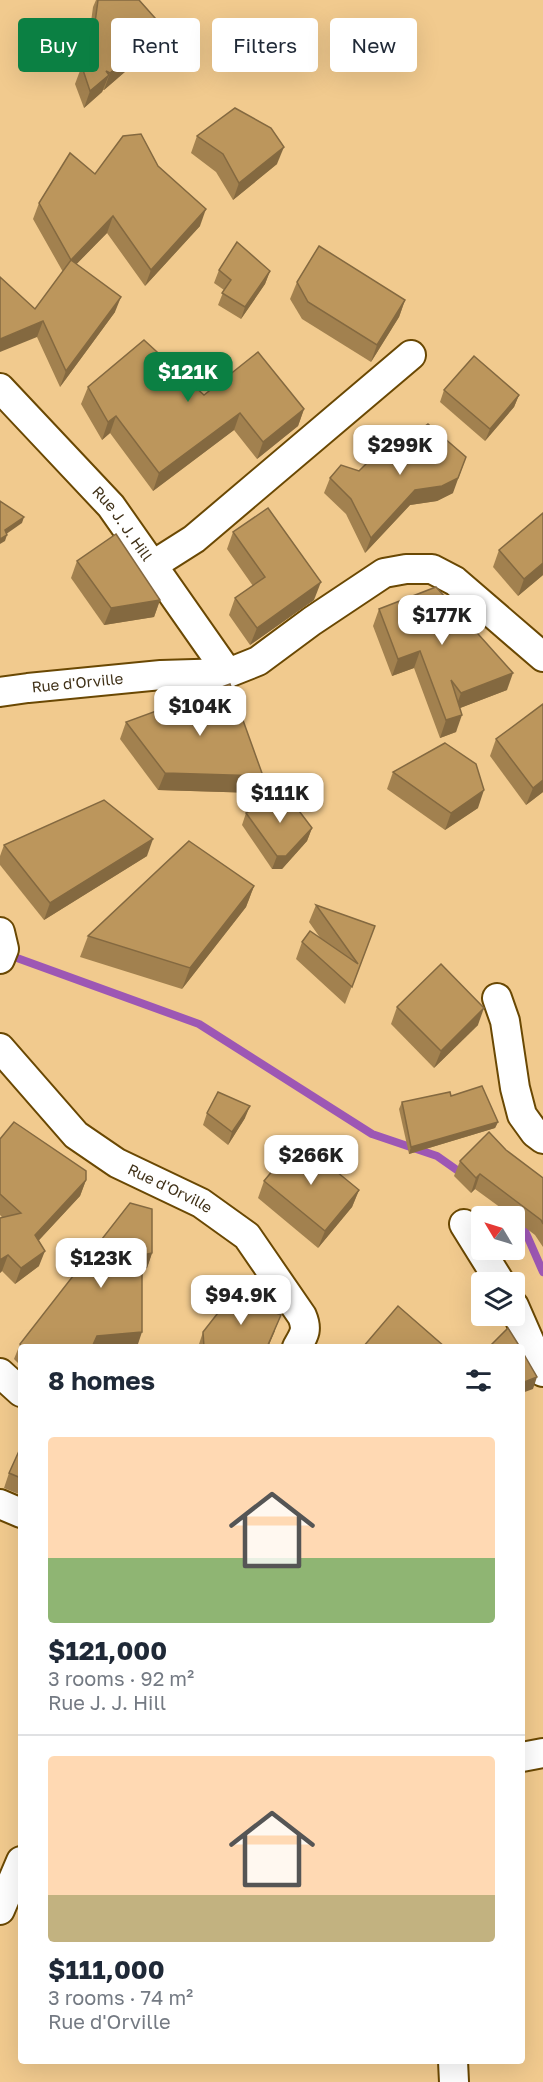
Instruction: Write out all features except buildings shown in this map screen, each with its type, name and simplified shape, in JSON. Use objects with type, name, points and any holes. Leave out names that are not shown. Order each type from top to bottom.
[{"type":"street","points":[[153,566],[194,539],[411,355]]},
{"type":"street","name":"Rue J. J. Hill","points":[[0,388],[111,506],[228,673]]},
{"type":"street","points":[[228,673],[258,661],[312,621],[384,573],[406,569],[432,569],[455,581],[543,657]]},
{"type":"street","name":"Rue d'Orville","points":[[0,692],[161,675],[228,673]]},
{"type":"street","points":[[497,998],[505,1021],[515,1088],[522,1115],[535,1133],[543,1139]]},
{"type":"street","name":"Rue d'Orville","points":[[0,1048],[76,1135],[117,1163],[201,1203],[247,1236],[302,1316],[306,1326],[305,1334],[299,1344]]},
{"type":"street","points":[[464,1224],[494,1272]]},
{"type":"street","points":[[523,1326],[543,1372]]},
{"type":"street","points":[[0,1373],[18,1389]]},
{"type":"street","points":[[0,1504],[18,1512]]},
{"type":"street","points":[[525,1756],[543,1753]]},
{"type":"street","points":[[0,1911],[18,1868]]},
{"type":"street","points":[[453,2064],[454,2082]]},
{"type":"waterway","points":[[6,954],[199,1024],[372,1134],[437,1156],[464,1175]]},
{"type":"waterway","points":[[525,1231],[543,1272]]}]
